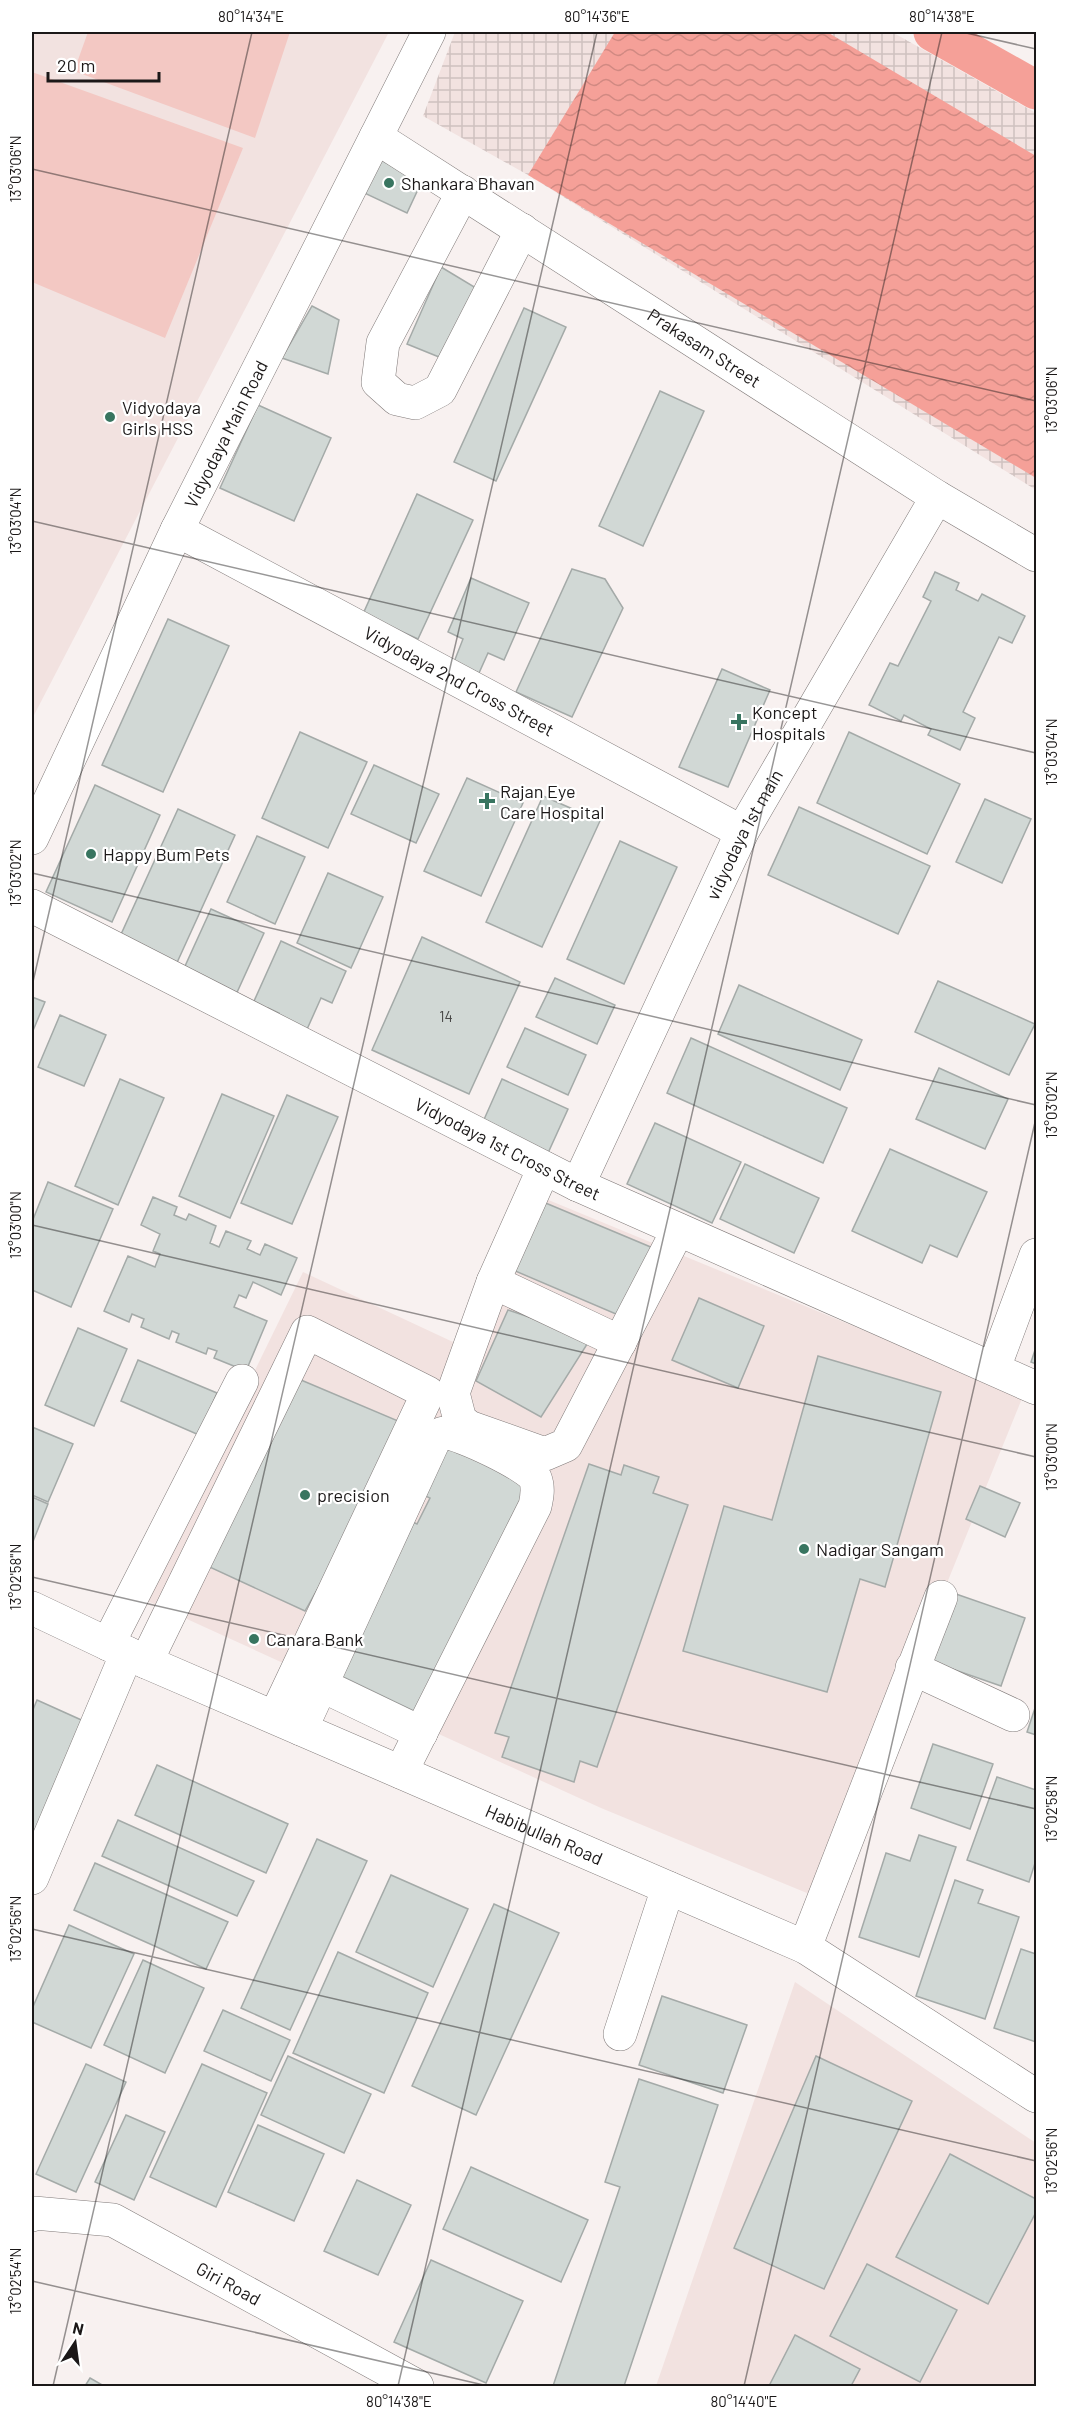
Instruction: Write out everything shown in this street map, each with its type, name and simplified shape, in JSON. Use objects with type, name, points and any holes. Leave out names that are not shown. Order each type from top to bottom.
[{"type":"street","name":"Vidyodaya Main Road","points":[[32,838],[177,530],[429,32]]},
{"type":"street","name":"Prakasam Street","points":[[376,136],[937,497],[1036,555]]},
{"type":"street","points":[[463,192],[383,344],[378,382],[397,399],[415,404],[440,390],[522,230]]},
{"type":"street","name":"vidyodaya 1st main","points":[[578,1185],[742,832],[937,497]]},
{"type":"street","name":"Vidyodaya 2nd Cross Street","points":[[177,530],[742,832]]},
{"type":"street","name":"Vidyodaya 1st Cross Street","points":[[32,906],[578,1185],[1036,1388]]},
{"type":"street","points":[[544,1168],[493,1282],[453,1393],[460,1420],[469,1427],[545,1454],[557,1451],[566,1445],[678,1230]]},
{"type":"street","points":[[994,1368],[1036,1255]]},
{"type":"street","points":[[493,1282],[620,1342]]},
{"type":"street","points":[[127,1653],[307,1332],[429,1393],[288,1723]]},
{"type":"street","points":[[32,1878],[242,1381]]},
{"type":"street","points":[[288,1723],[321,1685],[436,1436],[445,1433],[459,1436],[525,1468],[535,1477],[538,1491],[535,1506],[401,1772]]},
{"type":"street","points":[[805,1947],[941,1597]]},
{"type":"street","name":"Habibullah Road","points":[[32,1608],[127,1653],[805,1947],[1036,2096]]},
{"type":"street","points":[[912,1668],[1013,1715]]},
{"type":"street","points":[[321,1685],[421,1733]]},
{"type":"street","points":[[620,2034],[668,1888]]},
{"type":"street","name":"Giri Road","points":[[32,2213],[112,2220],[417,2386]]},
{"type":"shaded area","name":"Vidyodaya Girls HSS","points":[[32,32],[389,32],[32,719]]},
{"type":"shaded area","points":[[88,32],[290,32],[255,138],[74,71]]},
{"type":"shaded area","points":[[455,32],[892,32],[1036,113],[1036,490],[528,175],[423,116]]},
{"type":"shaded area","points":[[32,72],[243,148],[165,338],[32,282]]},
{"type":"shaded area","points":[[546,1199],[1023,1396],[819,1898],[601,1808],[143,1599],[303,1272],[466,1348]]},
{"type":"shaded area","points":[[795,1982],[1036,2143],[1036,2386],[656,2386]]},
{"type":"water","points":[[615,32],[827,32],[1036,156],[1036,478],[528,175]]},
{"type":"building","points":[[376,157],[421,183],[407,213],[360,191]]},
{"type":"building","points":[[441,267],[476,288],[439,357],[407,344]]},
{"type":"building","points":[[312,306],[339,320],[328,374],[282,358]]},
{"type":"building","points":[[524,308],[566,327],[496,481],[454,462]]},
{"type":"building","points":[[660,391],[704,411],[643,546],[599,526]]},
{"type":"building","points":[[258,405],[331,438],[294,521],[220,488]]},
{"type":"building","points":[[417,494],[473,520],[418,639],[363,614]]},
{"type":"building","points":[[572,569],[605,579],[623,608],[572,717],[516,692]]},
{"type":"building","points":[[935,572],[959,583],[956,590],[978,601],[982,594],[1025,616],[1012,643],[999,637],[963,712],[975,718],[960,750],[928,735],[931,729],[904,715],[901,721],[869,705],[890,663],[898,666],[931,601],[923,597]]},
{"type":"building","points":[[471,578],[529,603],[504,660],[488,653],[479,673],[454,662],[463,639],[448,632]]},
{"type":"building","points":[[168,619],[229,646],[163,792],[102,765]]},
{"type":"building","points":[[722,669],[770,690],[728,787],[679,767]]},
{"type":"building","points":[[300,732],[367,762],[328,848],[262,818]]},
{"type":"building","points":[[849,732],[960,784],[927,854],[817,803]]},
{"type":"building","points":[[374,765],[439,794],[416,843],[351,814]]},
{"type":"building","points":[[467,778],[523,803],[481,896],[424,871]]},
{"type":"building","points":[[95,785],[160,815],[112,922],[46,892]]},
{"type":"building","points":[[543,796],[600,821],[542,947],[486,922]]},
{"type":"building","points":[[985,799],[1031,819],[1002,883],[956,862]]},
{"type":"building","points":[[799,807],[930,866],[898,934],[768,875]]},
{"type":"building","points":[[178,809],[235,835],[175,967],[118,941]]},
{"type":"building","points":[[257,836],[305,857],[275,924],[227,902]]},
{"type":"building","points":[[620,841],[677,867],[624,984],[567,959]]},
{"type":"building","points":[[328,873],[383,897],[351,968],[297,943]]},
{"type":"building","points":[[211,909],[264,933],[234,999],[181,975]]},
{"type":"building","points":[[422,937],[520,982],[469,1094],[372,1050]]},
{"type":"building","points":[[281,941],[346,971],[332,1003],[321,998],[304,1036],[275,1022],[279,1013],[268,1008],[263,1017],[250,1010]]},
{"type":"building","points":[[555,978],[615,1005],[597,1044],[536,1017]]},
{"type":"building","points":[[938,981],[1035,1024],[1009,1075],[915,1032]]},
{"type":"building","points":[[739,985],[862,1040],[840,1090],[718,1034]]},
{"type":"building","points":[[32,997],[45,1002],[32,1033]]},
{"type":"building","points":[[60,1015],[106,1035],[84,1086],[38,1067]]},
{"type":"building","points":[[525,1028],[586,1055],[568,1095],[507,1067]]},
{"type":"building","points":[[691,1038],[847,1108],[823,1163],[667,1093]]},
{"type":"building","points":[[939,1068],[1008,1099],[985,1149],[916,1119]]},
{"type":"building","points":[[120,1079],[164,1098],[118,1205],[75,1186]]},
{"type":"building","points":[[502,1079],[568,1109],[548,1153],[482,1124]]},
{"type":"building","points":[[222,1094],[274,1116],[230,1218],[179,1196]]},
{"type":"building","points":[[287,1095],[338,1117],[292,1224],[241,1203]]},
{"type":"building","points":[[655,1123],[741,1162],[712,1223],[627,1184]]},
{"type":"building","points":[[890,1149],[987,1192],[957,1257],[930,1245],[922,1263],[852,1231]]},
{"type":"building","points":[[745,1164],[819,1198],[794,1253],[720,1219]]},
{"type":"building","points":[[48,1182],[113,1209],[71,1307],[32,1290],[32,1222]]},
{"type":"building","points":[[153,1197],[177,1207],[174,1215],[186,1220],[189,1214],[216,1226],[210,1243],[219,1247],[226,1231],[251,1241],[247,1249],[260,1255],[265,1244],[297,1258],[281,1295],[253,1282],[246,1298],[239,1295],[234,1307],[267,1321],[246,1371],[214,1358],[217,1351],[208,1348],[206,1354],[176,1342],[179,1334],[172,1331],[169,1339],[141,1327],[144,1319],[132,1314],[129,1322],[104,1311],[128,1256],[155,1267],[160,1254],[153,1251],[160,1234],[141,1225]]},
{"type":"building","points":[[536,1199],[653,1248],[623,1317],[506,1267]]},
{"type":"building","points":[[699,1298],[764,1326],[738,1388],[672,1360]]},
{"type":"building","points":[[508,1310],[591,1338],[541,1417],[476,1381]]},
{"type":"building","points":[[78,1328],[127,1349],[94,1426],[45,1405]]},
{"type":"building","points":[[1036,1347],[1036,1364],[1031,1362]]},
{"type":"building","name":"Nadigar Sangam","points":[[818,1356],[941,1392],[885,1587],[860,1579],[827,1692],[683,1651],[724,1506],[772,1520]]},
{"type":"building","points":[[138,1360],[217,1393],[199,1435],[121,1401]]},
{"type":"building","name":"precision","points":[[301,1380],[410,1426],[305,1611],[203,1564]]},
{"type":"building","points":[[32,1427],[73,1444],[48,1502],[32,1495]]},
{"type":"building","points":[[441,1442],[532,1486],[420,1714],[341,1676],[405,1518],[417,1524],[430,1498],[417,1492]]},
{"type":"building","points":[[589,1464],[621,1475],[624,1465],[659,1477],[653,1493],[688,1505],[597,1767],[580,1761],[574,1782],[502,1757],[509,1737],[495,1733]]},
{"type":"building","points":[[980,1486],[1020,1503],[1005,1537],[966,1519]]},
{"type":"building","points":[[32,1497],[48,1504],[32,1544]]},
{"type":"building","points":[[956,1594],[1025,1618],[1001,1686],[932,1662]]},
{"type":"building","points":[[37,1700],[88,1723],[32,1849],[32,1712]]},
{"type":"building","points":[[1036,1705],[1036,1735],[1027,1732]]},
{"type":"building","points":[[933,1744],[993,1764],[970,1829],[911,1808]]},
{"type":"building","points":[[157,1765],[288,1824],[266,1873],[135,1815]]},
{"type":"building","points":[[997,1777],[1036,1790],[1036,1860],[1029,1882],[967,1860]]},
{"type":"building","points":[[118,1820],[254,1881],[237,1916],[102,1856]]},
{"type":"building","points":[[919,1835],[956,1847],[919,1957],[859,1937],[886,1853],[910,1861]]},
{"type":"building","points":[[317,1839],[367,1861],[290,2030],[241,2008]]},
{"type":"building","points":[[95,1863],[228,1922],[206,1969],[74,1910]]},
{"type":"building","points":[[391,1875],[468,1909],[433,1987],[356,1952]]},
{"type":"building","points":[[955,1880],[983,1890],[978,1903],[1019,1917],[985,2019],[916,1996]]},
{"type":"building","points":[[494,1904],[559,1933],[476,2115],[412,2086]]},
{"type":"building","points":[[69,1925],[134,1954],[91,2048],[32,2022],[32,2009]]},
{"type":"building","points":[[1021,1949],[1036,1954],[1036,2042],[994,2028]]},
{"type":"building","points":[[338,1952],[428,1993],[384,2093],[293,2053]]},
{"type":"building","points":[[143,1960],[204,1988],[165,2073],[104,2045]]},
{"type":"building","points":[[662,1996],[747,2025],[723,2093],[639,2065]]},
{"type":"building","points":[[223,2010],[290,2040],[271,2081],[204,2051]]},
{"type":"building","points":[[288,2056],[371,2094],[344,2153],[261,2115]]},
{"type":"building","points":[[816,2056],[912,2101],[824,2289],[734,2248]]},
{"type":"building","points":[[86,2064],[126,2082],[76,2192],[36,2174]]},
{"type":"building","points":[[202,2064],[267,2093],[216,2207],[150,2177]]},
{"type":"building","points":[[639,2079],[718,2105],[624,2386],[553,2386],[620,2187],[605,2182]]},
{"type":"building","points":[[126,2115],[165,2132],[134,2200],[95,2182]]},
{"type":"building","points":[[258,2125],[324,2154],[294,2221],[228,2192]]},
{"type":"building","points":[[950,2154],[1036,2199],[1036,2212],[988,2304],[896,2257]]},
{"type":"building","points":[[471,2167],[588,2220],[561,2282],[443,2229]]},
{"type":"building","points":[[357,2180],[411,2205],[378,2275],[324,2251]]},
{"type":"building","points":[[431,2260],[523,2301],[486,2383],[394,2342]]},
{"type":"building","points":[[867,2264],[957,2310],[920,2382],[830,2336]]},
{"type":"building","points":[[795,2335],[860,2369],[851,2386],[769,2386]]},
{"type":"building","points":[[90,2378],[104,2386],[85,2386]]},
{"type":"waterway","points":[[933,32],[1036,90]]},
{"type":"place","name":"Shankara Bhavan","points":[[389,183]]},
{"type":"place","name":"Vidyodaya Girls HSS","points":[[110,417]]},
{"type":"place","name":"Koncept Hospitals","points":[[739,722]]},
{"type":"place","name":"Rajan Eye Care Hospital","points":[[487,801]]},
{"type":"place","name":"Happy Bum Pets","points":[[91,854]]},
{"type":"place","name":"precision","points":[[305,1495]]},
{"type":"place","name":"Nadigar Sangam","points":[[804,1549]]},
{"type":"place","name":"Canara Bank","points":[[254,1639]]}]
